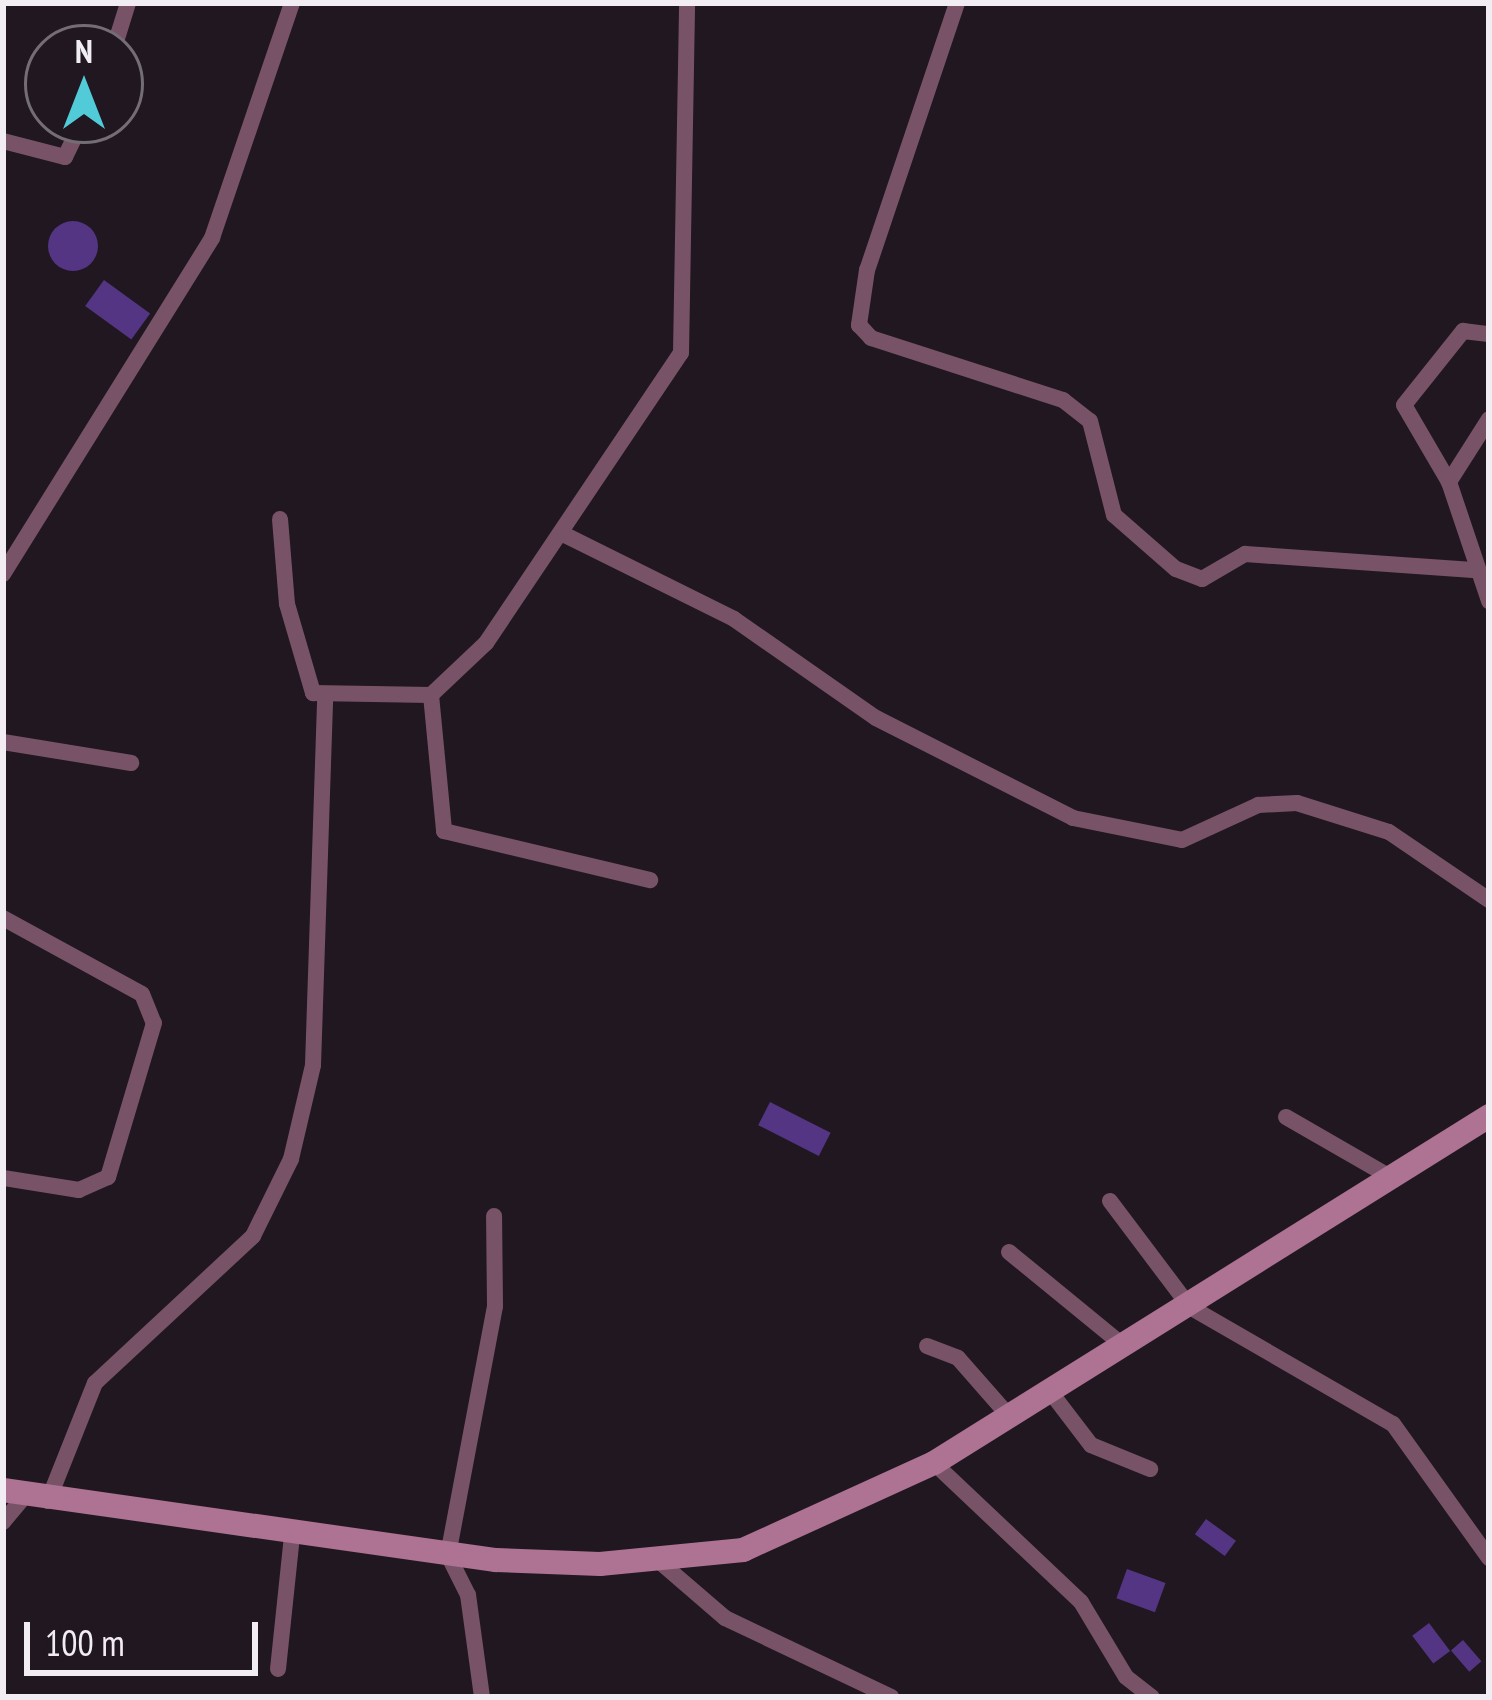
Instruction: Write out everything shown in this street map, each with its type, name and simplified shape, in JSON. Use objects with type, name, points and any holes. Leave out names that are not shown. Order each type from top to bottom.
[{"type":"main road","points":[[26,1495],[292,1536],[496,1560],[660,1562],[783,1535],[934,1463],[1488,1118]]},
{"type":"street","points":[[3,574],[212,238],[292,3]]},
{"type":"street","points":[[280,519],[293,637],[306,686],[325,700],[431,695],[486,643],[681,352],[687,3]]},
{"type":"street","points":[[957,3],[867,270],[859,325],[872,338],[1063,400],[1090,421],[1114,515],[1175,569],[1202,579],[1245,554],[1476,570]]},
{"type":"street","points":[[3,141],[65,157],[71,144]]},
{"type":"street","points":[[1489,334],[1462,331],[1404,405],[1449,482],[1489,601]]},
{"type":"street","points":[[1449,482],[1489,419]]},
{"type":"street","points":[[563,533],[734,619],[876,718],[1073,818],[1182,840],[1258,805],[1297,802],[1389,832],[1489,899]]},
{"type":"street","points":[[431,695],[444,831],[650,880]]},
{"type":"street","points":[[3,1522],[26,1495],[95,1383],[253,1236],[291,1159],[313,1065],[325,700]]},
{"type":"street","points":[[3,742],[131,764]]},
{"type":"street","points":[[3,918],[142,994],[154,1023],[108,1178],[79,1190],[3,1178]]},
{"type":"street","points":[[1286,1117],[1394,1179]]},
{"type":"street","points":[[1110,1201],[1190,1307],[1394,1424],[1489,1558]]},
{"type":"street","points":[[482,1697],[468,1595],[448,1555],[495,1306],[494,1216]]},
{"type":"street","points":[[1009,1252],[1124,1346]]},
{"type":"street","points":[[927,1346],[958,1358],[1008,1415]]},
{"type":"street","points":[[1049,1390],[1091,1445],[1150,1469]]},
{"type":"street","points":[[934,1463],[1081,1602],[1126,1677],[1152,1697]]},
{"type":"street","points":[[278,1669],[292,1536]]},
{"type":"street","points":[[468,1595],[496,1560]]},
{"type":"street","points":[[660,1562],[725,1618],[891,1697]]},
{"type":"building","points":[[73,221],[91,228],[98,246],[91,264],[73,271],[55,264],[48,246],[55,228]]},
{"type":"building","points":[[104,280],[150,314],[131,339],[85,306]]},
{"type":"building","points":[[770,1102],[831,1133],[819,1156],[758,1125]]},
{"type":"building","points":[[1206,1519],[1236,1541],[1225,1556],[1195,1534]]},
{"type":"building","points":[[1127,1569],[1166,1583],[1155,1612],[1116,1598]]},
{"type":"building","points":[[1429,1623],[1450,1651],[1433,1664],[1412,1636]]},
{"type":"building","points":[[1463,1640],[1481,1661],[1469,1672],[1451,1650]]}]
